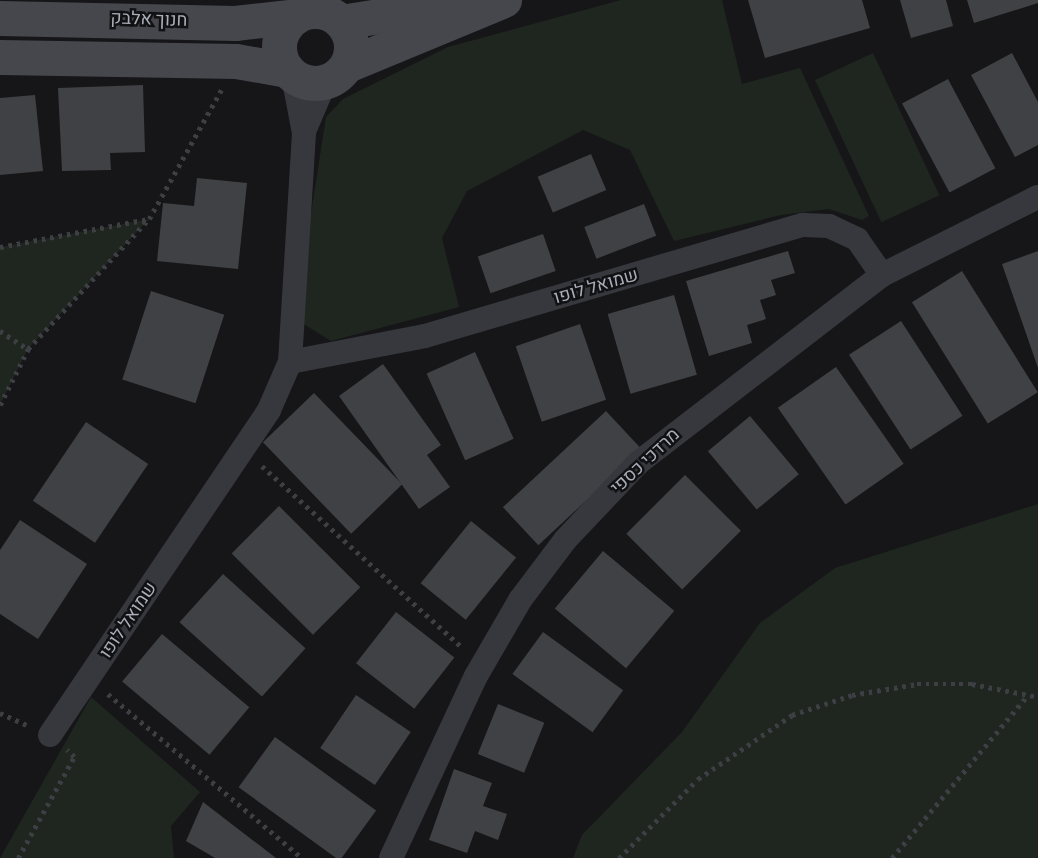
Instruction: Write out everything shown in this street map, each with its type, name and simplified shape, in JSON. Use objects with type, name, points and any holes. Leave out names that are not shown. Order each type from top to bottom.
[{"type":"street","name":"חנוך אלבק","points":[[0,18],[235,23],[318,12],[471,0]]},
{"type":"street","points":[[0,57],[236,61],[313,73],[504,0]]},
{"type":"street","points":[[318,12],[352,46],[313,73],[281,34],[318,12]]},
{"type":"street","name":"שמואל לופו","points":[[50,735],[243,449],[290,362],[304,133],[313,73]]},
{"type":"street","name":"מרדכי כספי","points":[[391,858],[482,665],[566,539],[638,463],[882,275],[1038,197]]},
{"type":"street","name":"שמואל לופו","points":[[290,362],[425,336],[803,225],[829,226],[857,239],[882,275]]},
{"type":"path","points":[[0,405],[28,349],[149,219],[236,61]]},
{"type":"path","points":[[0,247],[149,219]]},
{"type":"path","points":[[0,331],[28,349]]},
{"type":"path","points":[[243,449],[482,665]]},
{"type":"path","points":[[90,677],[302,858]]},
{"type":"path","points":[[619,858],[698,779],[792,715],[852,695],[917,684],[972,684],[1038,698]]},
{"type":"path","points":[[892,858],[1026,695]]},
{"type":"path","points":[[18,858],[74,757],[50,735]]},
{"type":"shaded area","points":[[621,0],[722,0],[742,84],[800,68],[869,216],[862,220],[829,209],[781,215],[674,241],[630,150],[583,130],[467,191],[442,238],[459,307],[331,341],[302,323],[308,233],[326,117],[343,99],[448,47]]},
{"type":"shaded area","points":[[873,53],[939,195],[881,222],[815,80]]},
{"type":"shaded area","points":[[149,219],[28,349],[0,405],[0,247]]},
{"type":"shaded area","points":[[1038,504],[1038,858],[573,858],[582,835],[682,732],[760,623],[835,568]]},
{"type":"shaded area","points":[[91,697],[200,792],[171,826],[174,858],[0,858]]},
{"type":"building","points":[[748,0],[862,0],[870,28],[765,58]]},
{"type":"building","points":[[900,0],[946,0],[953,26],[911,38]]},
{"type":"building","points":[[967,0],[1038,0],[1038,3],[974,23]]},
{"type":"building","points":[[1012,53],[1038,102],[1038,145],[1015,157],[971,75]]},
{"type":"building","points":[[948,79],[995,168],[950,193],[902,103]]},
{"type":"building","points":[[143,85],[145,152],[110,153],[111,170],[62,171],[58,88]]},
{"type":"building","points":[[35,95],[43,171],[0,175],[0,98]]},
{"type":"building","points":[[591,154],[606,190],[553,213],[538,177]]},
{"type":"building","points":[[197,178],[247,183],[238,269],[157,261],[163,203],[194,206]]},
{"type":"building","points":[[644,204],[656,236],[596,259],[584,227]]},
{"type":"building","points":[[543,234],[556,271],[490,293],[478,256]]},
{"type":"building","points":[[788,251],[795,273],[771,280],[776,295],[760,300],[766,319],[747,325],[752,343],[709,356],[686,281]]},
{"type":"building","points":[[1038,251],[1038,368],[1002,264]]},
{"type":"building","points":[[962,271],[1038,392],[988,424],[912,302]]},
{"type":"building","points":[[151,291],[224,315],[195,403],[122,379]]},
{"type":"building","points":[[674,295],[697,375],[631,394],[608,314]]},
{"type":"building","points":[[901,321],[963,416],[911,450],[849,355]]},
{"type":"building","points":[[580,324],[606,400],[542,422],[516,346]]},
{"type":"building","points":[[475,352],[514,439],[465,460],[427,374]]},
{"type":"building","points":[[383,364],[441,445],[427,455],[450,487],[419,509],[339,396]]},
{"type":"building","points":[[836,367],[904,464],[846,504],[778,408]]},
{"type":"building","points":[[314,393],[402,484],[351,534],[263,442]]},
{"type":"building","points":[[606,411],[641,449],[538,545],[503,507]]},
{"type":"building","points":[[750,416],[799,474],[757,510],[708,451]]},
{"type":"building","points":[[86,422],[148,464],[95,543],[33,501]]},
{"type":"building","points":[[685,475],[741,531],[682,590],[626,534]]},
{"type":"building","points":[[279,506],[360,587],[313,635],[232,553]]},
{"type":"building","points":[[20,520],[87,564],[38,639],[0,614],[0,550]]},
{"type":"building","points":[[471,521],[516,558],[466,620],[421,583]]},
{"type":"building","points":[[603,551],[674,611],[626,668],[555,608]]},
{"type":"building","points":[[223,574],[305,648],[262,697],[180,622]]},
{"type":"building","points":[[396,612],[454,658],[414,709],[356,663]]},
{"type":"building","points":[[543,632],[623,690],[593,732],[512,674]]},
{"type":"building","points":[[162,634],[249,707],[209,755],[122,681]]},
{"type":"building","points":[[356,695],[411,732],[375,785],[320,748]]},
{"type":"building","points":[[498,704],[544,723],[524,773],[478,754]]},
{"type":"building","points":[[275,737],[376,810],[342,858],[336,858],[239,787]]},
{"type":"building","points":[[454,769],[492,783],[483,806],[507,814],[498,840],[475,831],[467,853],[429,840]]},
{"type":"building","points":[[203,802],[276,858],[215,858],[186,841]]}]
